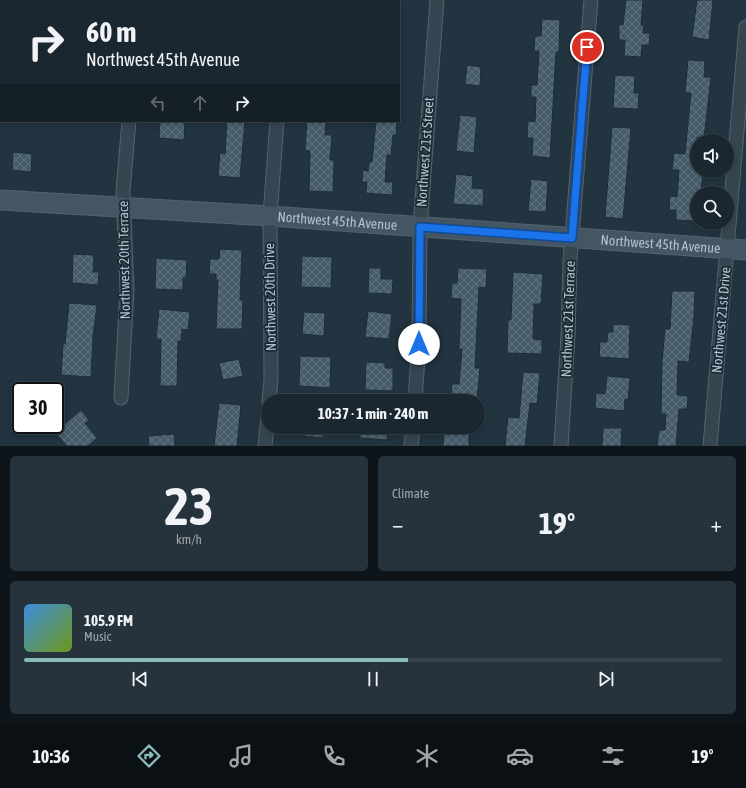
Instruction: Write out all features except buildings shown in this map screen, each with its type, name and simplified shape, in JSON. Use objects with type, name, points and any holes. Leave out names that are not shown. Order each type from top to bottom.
[{"type":"street","name":"Northwest 21st Street","points":[[415,394],[419,344],[420,227],[437,0]]},
{"type":"street","name":"Northwest 21st Terrace","points":[[561,446],[572,238],[591,0]]},
{"type":"street","name":"Northwest 21st Drive","points":[[710,446],[746,27]]},
{"type":"street","name":"Northwest 20th Terrace","points":[[121,398],[127,290],[123,191],[129,122]]},
{"type":"street","name":"Northwest 20th Drive","points":[[270,394],[271,380],[270,216],[277,122]]},
{"type":"street","name":"Northwest 45th Avenue","points":[[0,200],[270,216],[746,250]]},
{"type":"street","points":[[265,446],[266,434]]},
{"type":"street","points":[[411,446],[412,434]]},
{"type":"route","points":[[419,344],[420,227],[572,238],[587,47]]}]
